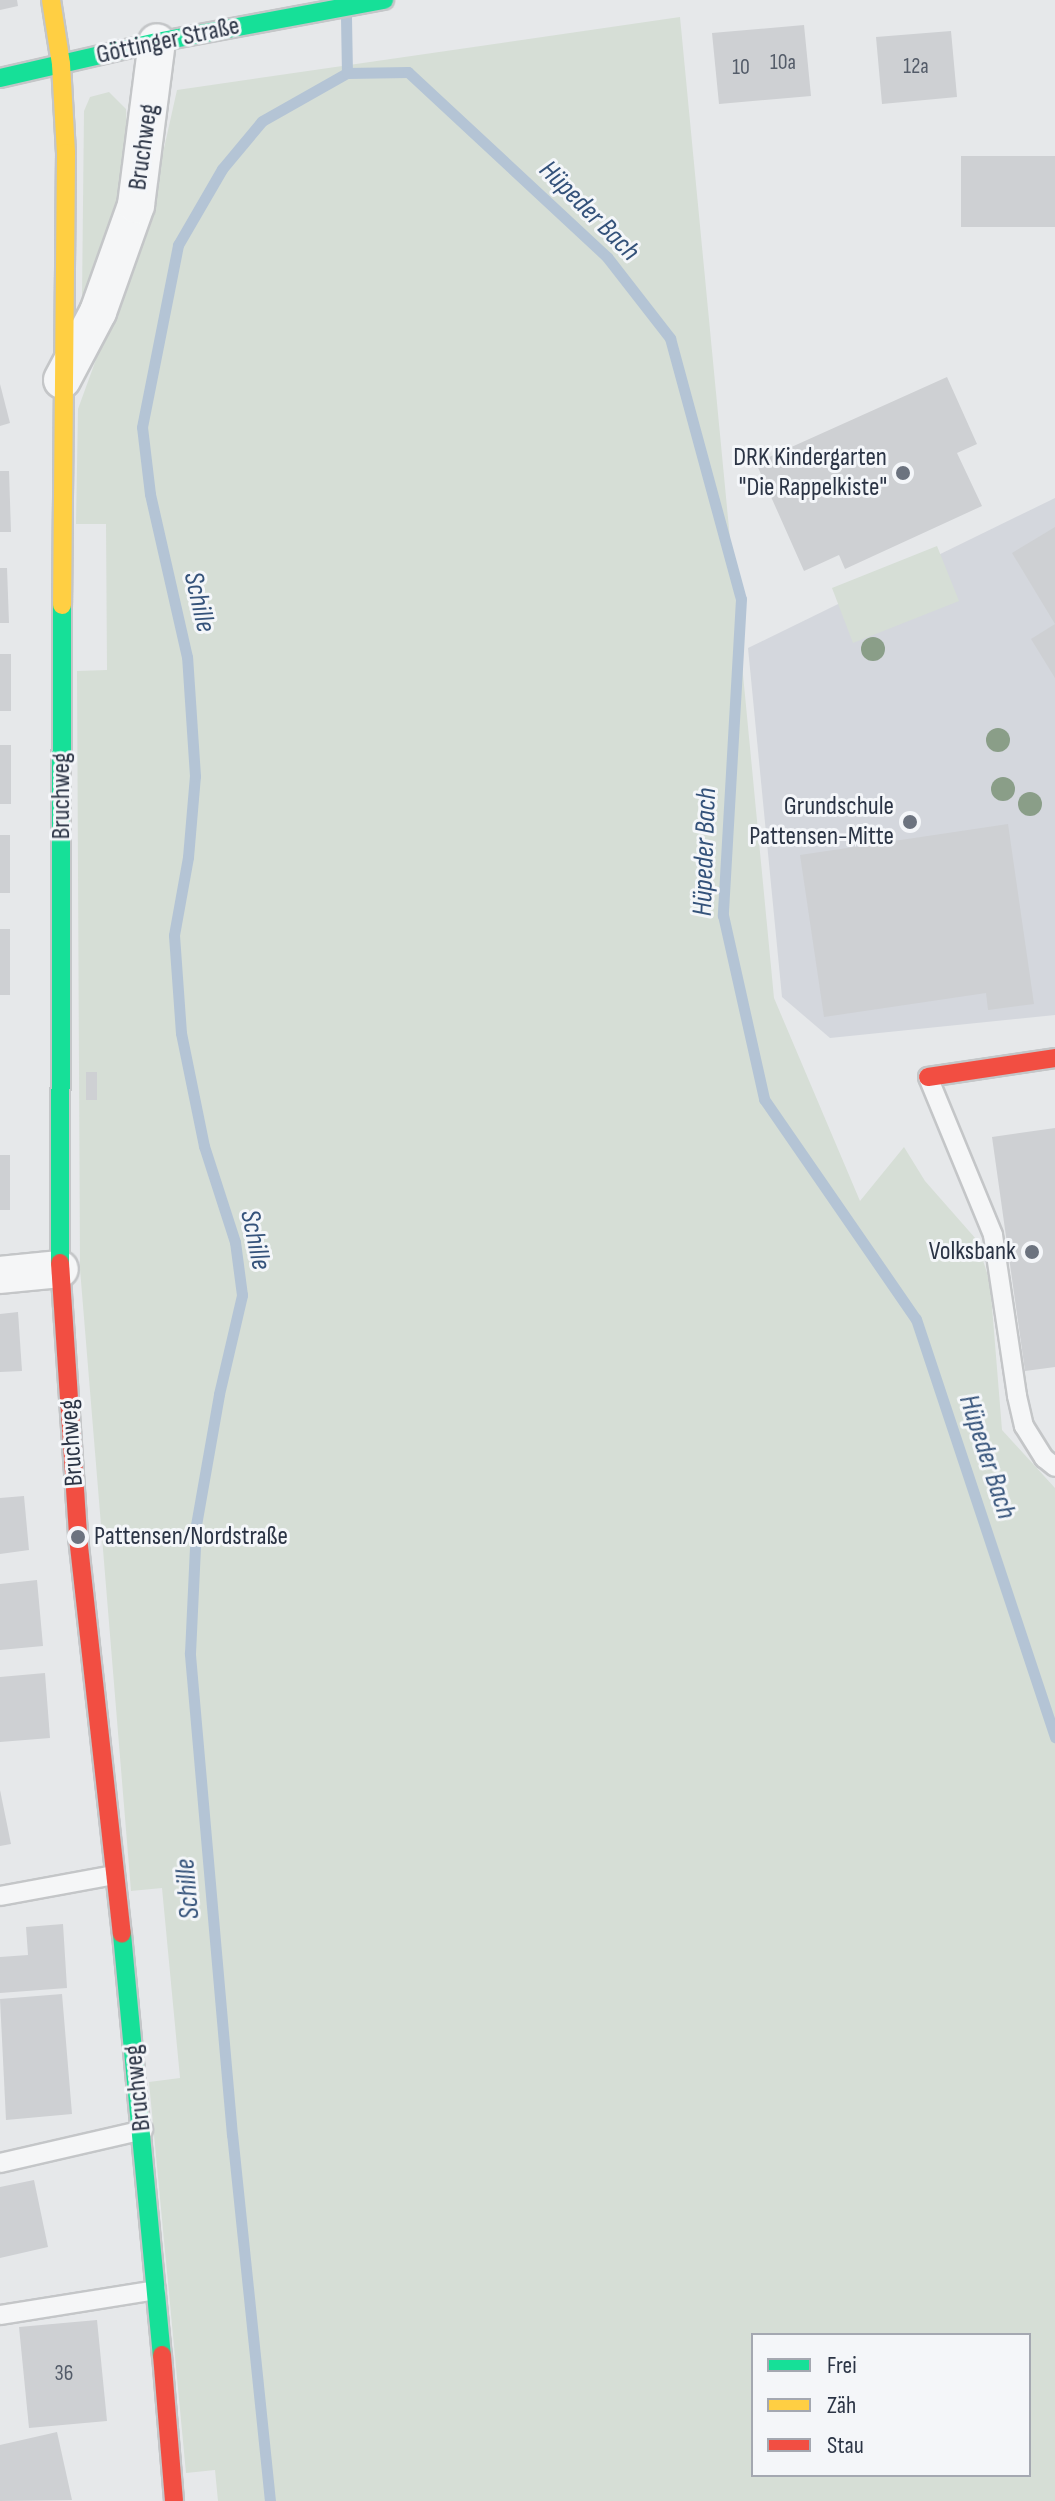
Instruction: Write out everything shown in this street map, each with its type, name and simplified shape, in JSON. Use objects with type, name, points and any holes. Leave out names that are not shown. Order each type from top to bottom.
[{"type":"street","name":"Bruchweg","points":[[51,0],[61,64],[66,153],[61,381],[63,1086],[60,1269],[78,1537],[143,2130],[174,2501]]},
{"type":"street","name":"Göttinger Straße","points":[[0,78],[157,42],[384,0]]},
{"type":"street","name":"Bruchweg","points":[[61,381],[98,312],[136,205],[157,42]]},
{"type":"street","points":[[928,1077],[1055,1058]]},
{"type":"street","points":[[0,1275],[60,1269]]},
{"type":"lane","points":[[928,1077],[993,1235],[1024,1426],[1044,1458],[1055,1467]]},
{"type":"lane","points":[[0,1896],[114,1875]]},
{"type":"lane","points":[[0,2163],[143,2130]]},
{"type":"lane","points":[[0,2315],[156,2290]]},
{"type":"shaded area","points":[[680,17],[774,998],[860,1201],[904,1147],[925,1181],[976,1239],[990,1282],[1002,1430],[1055,1488],[1055,2501],[218,2501],[215,2470],[186,2473],[149,2082],[180,2078],[162,1888],[131,1891],[80,1269],[77,671],[107,670],[106,524],[76,524],[78,409],[150,211],[177,90]]},
{"type":"shaded area","points":[[109,92],[126,109],[128,152],[116,215],[90,291],[82,298],[84,111],[90,97]]},
{"type":"shaded area","name":"Grundschule Pattensen-Mitte","points":[[1055,498],[1055,1015],[830,1038],[782,997],[748,648]]},
{"type":"shaded area","points":[[937,546],[959,601],[853,643],[832,588]]},
{"type":"building","points":[[0,0],[17,0],[18,6],[0,10]]},
{"type":"building","points":[[804,25],[811,96],[719,104],[712,33]]},
{"type":"building","points":[[951,31],[957,97],[882,104],[876,37]]},
{"type":"building","points":[[961,156],[1055,156],[1055,227],[961,227]]},
{"type":"building","points":[[947,377],[977,444],[957,453],[982,506],[845,569],[839,555],[804,571],[756,463]]},
{"type":"building","points":[[0,384],[10,423],[0,426]]},
{"type":"building","points":[[0,471],[9,471],[11,532],[0,532]]},
{"type":"building","points":[[1055,527],[1055,624],[1012,553]]},
{"type":"building","points":[[0,568],[7,568],[9,623],[0,623]]},
{"type":"building","points":[[1055,624],[1055,678],[1031,639]]},
{"type":"building","points":[[0,654],[11,654],[11,711],[0,711]]},
{"type":"building","points":[[0,745],[11,745],[11,804],[0,804]]},
{"type":"building","points":[[1008,824],[1034,1004],[988,1010],[986,993],[824,1017],[800,855]]},
{"type":"building","points":[[0,835],[10,835],[10,893],[0,893]]},
{"type":"building","points":[[0,929],[10,929],[10,995],[0,995]]},
{"type":"building","points":[[86,1072],[97,1072],[97,1100],[86,1100]]},
{"type":"building","name":"Volksbank","points":[[1055,1128],[1055,1367],[1025,1371],[992,1137]]},
{"type":"building","points":[[0,1155],[10,1155],[10,1210],[0,1210]]},
{"type":"building","points":[[18,1312],[22,1371],[0,1372],[0,1314]]},
{"type":"building","points":[[24,1496],[29,1550],[0,1554],[0,1498]]},
{"type":"building","points":[[37,1580],[43,1646],[0,1650],[0,1584]]},
{"type":"building","points":[[45,1673],[50,1738],[0,1742],[0,1677]]},
{"type":"building","points":[[0,1790],[11,1844],[0,1846]]},
{"type":"building","points":[[63,1924],[67,1988],[0,1993],[0,1957],[28,1955],[26,1927]]},
{"type":"building","points":[[62,1994],[72,2114],[6,2120],[0,1999]]},
{"type":"building","points":[[34,2180],[48,2247],[0,2258],[0,2187]]},
{"type":"building","points":[[97,2320],[107,2421],[29,2428],[19,2327]]},
{"type":"building","points":[[57,2432],[72,2500],[0,2501],[0,2445]]},
{"type":"waterway","points":[[346,17],[347,73]]},
{"type":"waterway","name":"Schille","points":[[270,2501],[232,2135],[190,1653],[196,1525],[219,1394],[242,1295],[235,1242],[204,1146],[181,1033],[174,935],[188,857],[195,776],[187,657],[150,494],[142,427],[178,245],[222,169],[262,121],[347,73],[408,72],[607,257],[670,338],[741,599],[723,915],[764,1099],[916,1319],[1055,1738]]},
{"type":"traffic: fast","points":[[0,78],[157,42],[384,0]]},
{"type":"traffic: fast","points":[[60,1263],[62,605]]},
{"type":"traffic: fast","points":[[122,1934],[162,2355]]},
{"type":"traffic: slow","points":[[51,0],[61,64],[66,153],[62,605]]},
{"type":"traffic: jam","points":[[928,1077],[1055,1058]]},
{"type":"traffic: jam","points":[[60,1263],[78,1537],[122,1934]]},
{"type":"traffic: jam","points":[[162,2355],[174,2501]]},
{"type":"place","name":"DRK Kindergarten \"Die Rappelkiste\"","points":[[903,473]]},
{"type":"place","name":"Grundschule Pattensen-Mitte","points":[[910,822]]},
{"type":"place","name":"Volksbank","points":[[1032,1252]]},
{"type":"place","name":"Pattensen/Nordstraße","points":[[78,1537]]},
{"type":"water label","name":"Hüpeder Bach","points":[[589,211]]},
{"type":"water label","name":"Hüpeder Bach","points":[[705,852]]},
{"type":"water label","name":"Hüpeder Bach","points":[[987,1457]]}]
